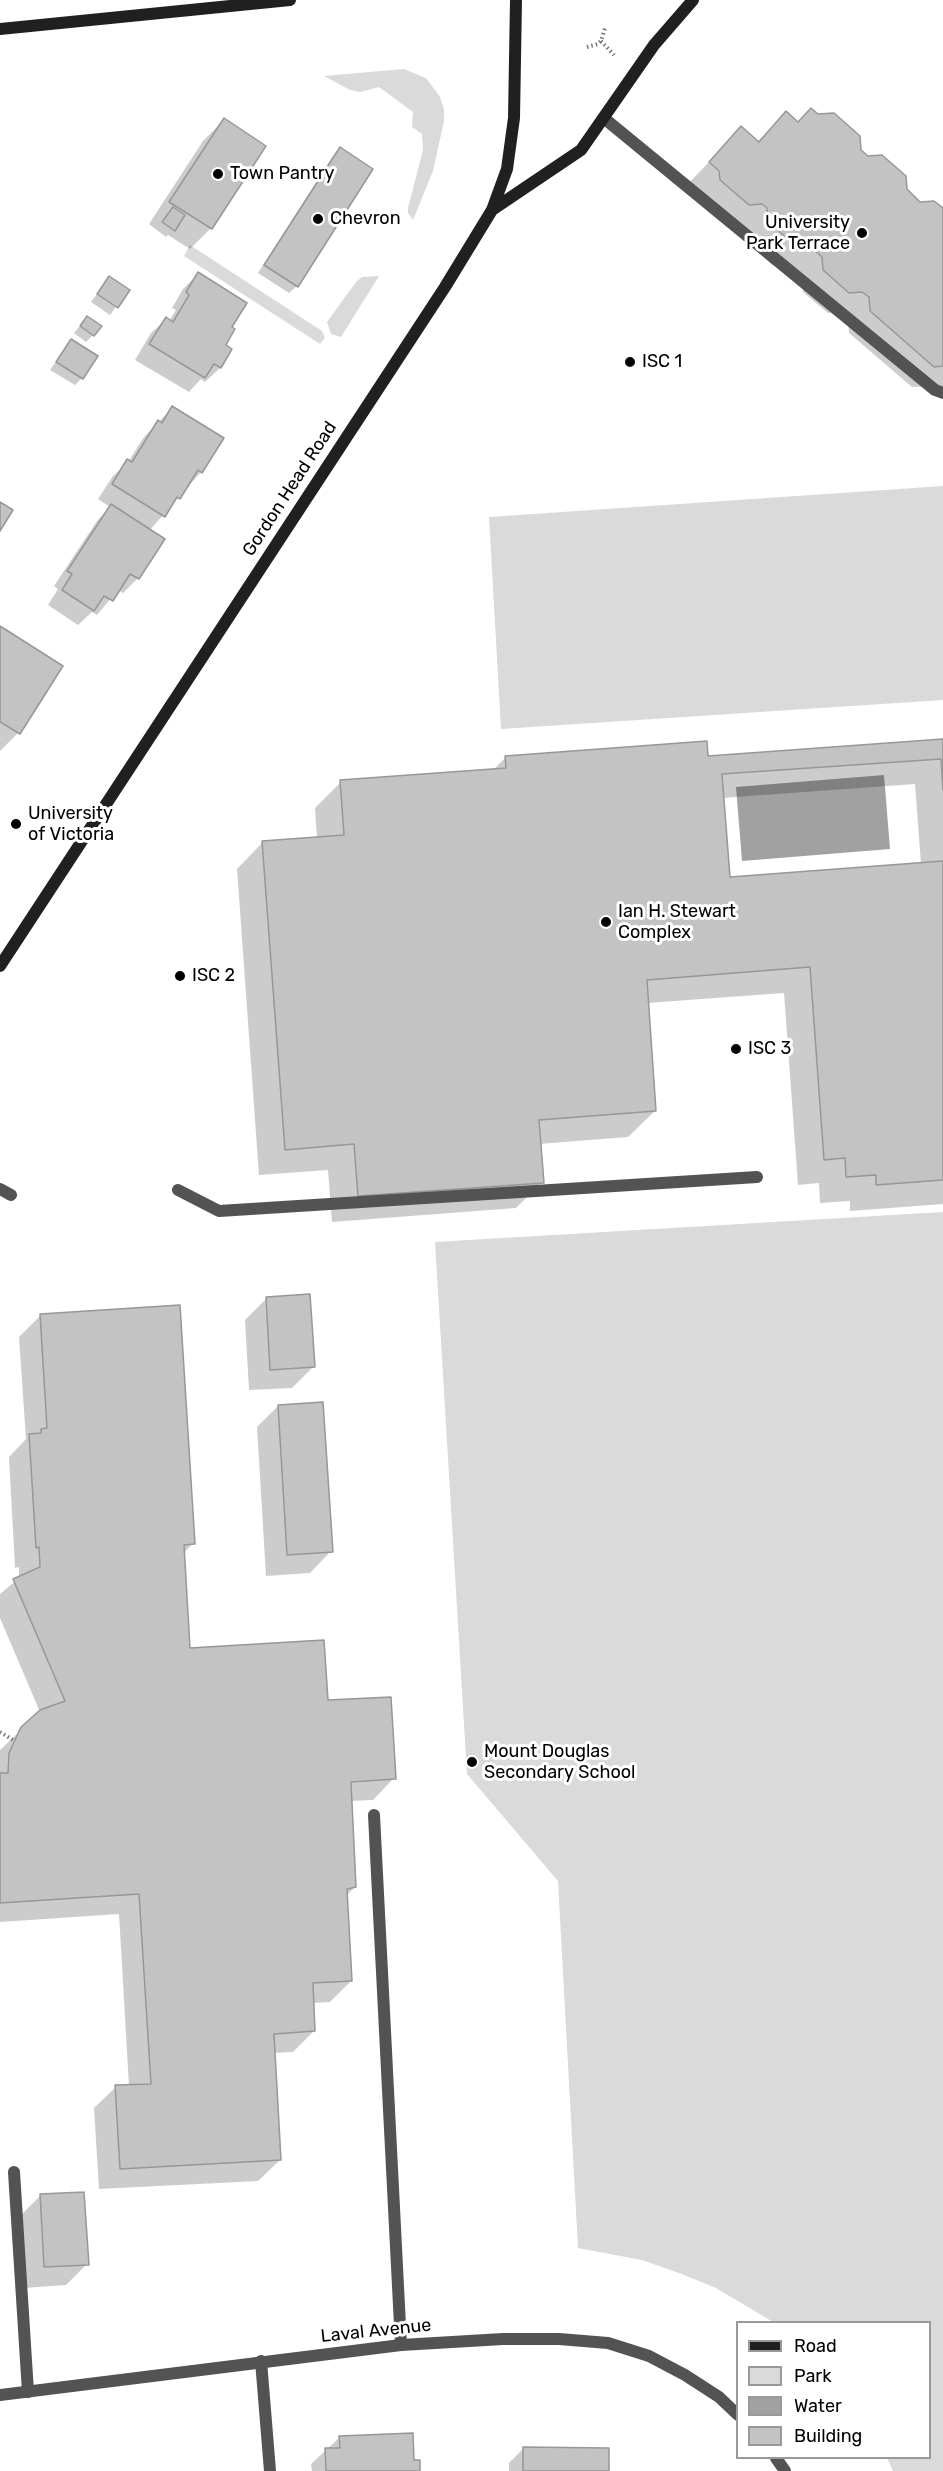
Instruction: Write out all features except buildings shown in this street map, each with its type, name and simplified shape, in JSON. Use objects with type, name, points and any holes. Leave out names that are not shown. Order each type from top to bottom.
[{"type":"main road","points":[[0,29],[290,0]]},
{"type":"main road","name":"Gordon Head Road","points":[[0,966],[445,287],[492,210],[507,169],[514,118],[516,0]]},
{"type":"main road","points":[[492,210],[581,150],[605,119],[654,45],[693,0]]},
{"type":"street","points":[[605,119],[935,390],[943,393]]},
{"type":"street","points":[[178,1190],[219,1210],[757,1177]]},
{"type":"street","points":[[374,1815],[400,2345]]},
{"type":"street","points":[[14,2172],[28,2392]]},
{"type":"street","name":"Laval Avenue","points":[[0,2395],[400,2345],[503,2338],[608,2343],[650,2356],[718,2397],[736,2413]]},
{"type":"street","points":[[261,2361],[270,2471]]},
{"type":"path","points":[[588,47],[598,44],[605,28]]},
{"type":"path","points":[[601,40],[616,57]]},
{"type":"path","points":[[0,1731],[13,1740]]},
{"type":"green space","points":[[404,69],[426,78],[440,97],[444,109],[444,121],[433,171],[413,220],[408,213],[408,208],[423,150],[422,134],[412,127],[413,112],[379,87],[360,92],[350,90],[324,76]]},
{"type":"green space","points":[[190,245],[322,331],[325,338],[320,344],[184,256]]},
{"type":"green space","points":[[379,276],[341,337],[331,334],[327,322],[356,282],[362,277]]},
{"type":"green space","points":[[943,486],[943,700],[501,729],[489,517]]},
{"type":"green space","points":[[943,1212],[943,2471],[893,2471],[887,2459],[931,2459],[931,2321],[771,2321],[716,2288],[679,2273],[642,2260],[578,2248],[558,1881],[467,1774],[435,1242]]},
{"type":"water","points":[[884,775],[890,849],[742,861],[736,787]]},
{"type":"place","name":"Town Pantry","points":[[218,174]]},
{"type":"place","name":"Chevron","points":[[318,219]]},
{"type":"place","name":"University Park Terrace","points":[[862,233]]},
{"type":"place","name":"ISC 1","points":[[630,362]]},
{"type":"place","name":"University of Victoria","points":[[16,824]]},
{"type":"place","name":"Ian H. Stewart Complex","points":[[606,922]]},
{"type":"place","name":"ISC 2","points":[[180,976]]},
{"type":"place","name":"ISC 3","points":[[736,1049]]},
{"type":"place","name":"Mount Douglas Secondary School","points":[[472,1762]]}]
